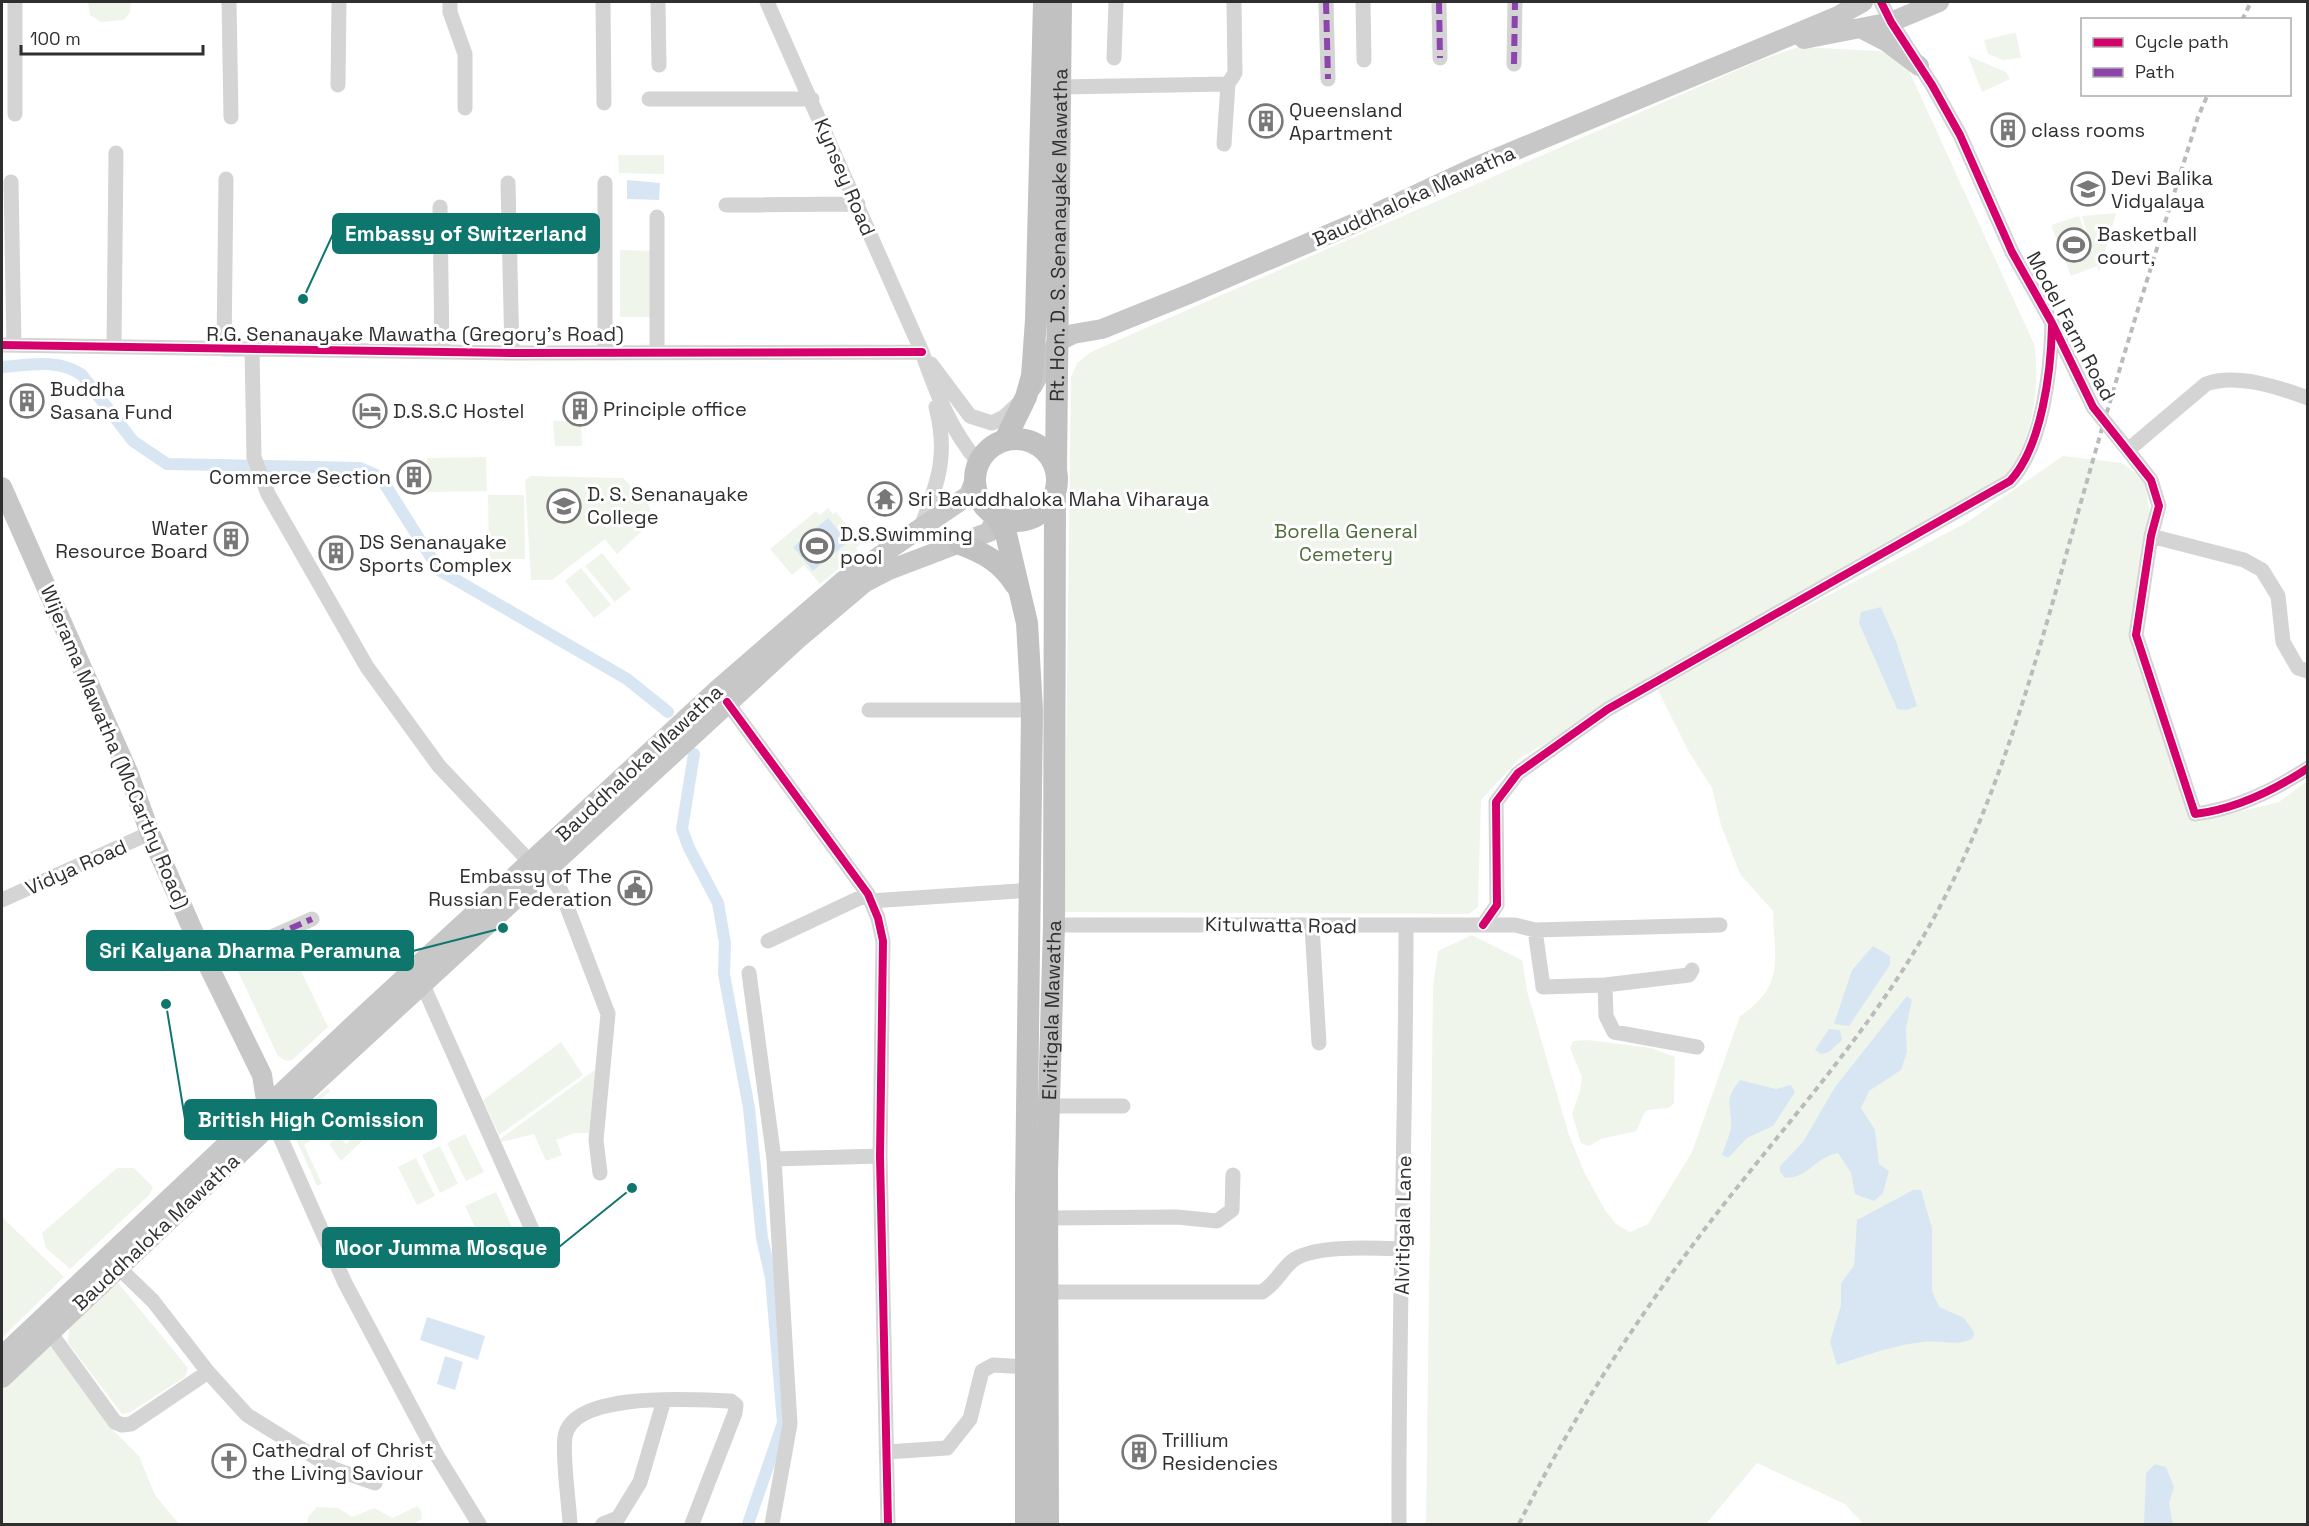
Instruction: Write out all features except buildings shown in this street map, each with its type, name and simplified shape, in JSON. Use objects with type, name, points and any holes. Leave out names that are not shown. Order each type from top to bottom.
[{"type":"highway","name":"Rt. Hon. D. S. Senanayake Mawatha","points":[[1005,440],[1026,397],[1032,376],[1036,320],[1044,2]]},
{"type":"highway","name":"Rt. Hon. D. S. Senanayake Mawatha","points":[[1056,469],[1061,2]]},
{"type":"highway","points":[[1005,440],[1031,441],[1042,448],[1056,469],[1055,495],[1048,507],[1031,518],[1011,521],[998,517],[981,503],[976,472],[985,452],[1005,440]]},
{"type":"highway","name":"Elvitigala Mawatha","points":[[1026,1524],[1049,1292],[1047,1218],[1054,925],[1055,495]]},
{"type":"highway","name":"Elvitigala Mawatha","points":[[998,517],[1006,534],[1016,586],[1027,623],[1032,710],[1026,1192],[1027,1367],[1037,1398],[1048,1524]]},
{"type":"highway","points":[[960,544],[986,554],[1006,569],[1016,586]]},
{"type":"main road","name":"Bauddhaloka Mawatha","points":[[1057,342],[1073,334],[1102,329],[1189,294],[1355,223],[1473,168],[1838,16],[1863,2]]},
{"type":"main road","name":"Bauddhaloka Mawatha","points":[[1768,45],[1891,22],[1939,2]]},
{"type":"main road","points":[[1862,29],[1887,42],[1919,66]]},
{"type":"main road","points":[[1026,397],[1057,342]]},
{"type":"main road","name":"Bauddhaloka Mawatha","points":[[2,1378],[45,1326],[538,866],[799,618],[880,554],[920,530],[969,495],[976,472]]},
{"type":"main road","name":"Wijerama Mawatha (McCarthy Road)","points":[[3,495],[128,772],[150,833],[208,965],[262,1075],[270,1115]]},
{"type":"main road","name":"Bauddhaloka Mawatha","points":[[2,1356],[45,1326],[118,1267],[270,1115],[422,983],[538,866],[864,583],[889,570],[989,532],[998,517]]},
{"type":"street","points":[[15,2],[15,114]]},
{"type":"street","points":[[230,2],[231,117]]},
{"type":"street","points":[[338,86],[339,2]]},
{"type":"street","points":[[450,2],[450,12],[465,54],[465,108]]},
{"type":"street","points":[[603,2],[604,103]]},
{"type":"street","points":[[658,2],[659,65]]},
{"type":"street","name":"Kynsey Road","points":[[767,2],[812,99],[922,352],[937,396],[976,472]]},
{"type":"street","points":[[1114,58],[1116,2]]},
{"type":"street","points":[[1224,144],[1231,80],[1234,2]]},
{"type":"street","points":[[1326,2],[1328,79]]},
{"type":"street","points":[[1363,2],[1365,60]]},
{"type":"street","points":[[1439,2],[1440,58]]},
{"type":"street","points":[[1514,64],[1515,2]]},
{"type":"street","name":"Model Farm Road","points":[[1881,2],[1960,135],[2012,252],[2052,323],[2093,407],[2151,480],[2159,506],[2151,536],[2136,635],[2195,814],[2216,811],[2250,800],[2307,768]]},
{"type":"street","points":[[1060,87],[1231,80]]},
{"type":"street","points":[[649,99],[812,99]]},
{"type":"street","points":[[114,346],[116,153]]},
{"type":"street","points":[[224,349],[226,179]]},
{"type":"street","points":[[8,345],[11,182]]},
{"type":"street","points":[[508,183],[512,353]]},
{"type":"street","points":[[605,183],[605,352]]},
{"type":"street","points":[[726,205],[858,204]]},
{"type":"street","points":[[440,207],[442,352]]},
{"type":"street","points":[[657,217],[657,352]]},
{"type":"street","points":[[1483,925],[1497,905],[1497,802],[1518,773],[1608,709],[2010,481],[2023,468],[2029,453],[2046,388],[2052,323]]},
{"type":"street","name":"R.G. Senanayake Mawatha (Gregory's Road)","points":[[8,345],[512,353],[828,350],[922,352]]},
{"type":"street","points":[[252,349],[254,457],[268,494],[367,667],[439,766],[561,891],[609,1014],[596,1140],[600,1173]]},
{"type":"street","points":[[920,530],[936,488],[943,460],[939,418],[922,352]]},
{"type":"street","name":"Kynsey Road","points":[[922,352],[970,416],[1005,440]]},
{"type":"street","points":[[2125,447],[2206,384],[2221,379],[2236,379],[2307,398]]},
{"type":"street","points":[[970,416],[992,423],[998,421],[1026,397]]},
{"type":"street","points":[[2151,536],[2244,560],[2262,570],[2278,596],[2283,642],[2298,668],[2307,670]]},
{"type":"street","points":[[727,702],[870,898],[883,941],[879,1156],[888,1524]]},
{"type":"street","points":[[868,710],[1032,710]]},
{"type":"street","name":"Vidya Road","points":[[2,900],[150,833]]},
{"type":"street","points":[[768,941],[870,898],[1031,890]]},
{"type":"street","points":[[208,965],[312,919]]},
{"type":"street","name":"Kitulwatta Road","points":[[1054,925],[1168,923],[1312,926],[1515,925],[1535,930],[1720,925]]},
{"type":"street","points":[[1312,926],[1319,1043]]},
{"type":"street","name":"Alvitigala Lane","points":[[1399,1524],[1406,1091],[1406,926]]},
{"type":"street","points":[[1535,930],[1543,987],[1605,985],[1689,975],[1692,970]]},
{"type":"street","points":[[749,973],[774,1159],[790,1424],[772,1524]]},
{"type":"street","points":[[422,983],[534,1234]]},
{"type":"street","points":[[1605,985],[1606,1016],[1614,1032],[1697,1047]]},
{"type":"street","points":[[1048,1106],[1123,1106]]},
{"type":"street","points":[[270,1115],[345,1283],[436,1454],[479,1524]]},
{"type":"street","points":[[774,1159],[879,1156]]},
{"type":"street","points":[[1047,1218],[1177,1217],[1217,1221],[1232,1210],[1233,1175]]},
{"type":"street","points":[[1049,1292],[1262,1292],[1274,1284],[1292,1261],[1304,1254],[1354,1248],[1402,1249]]},
{"type":"street","points":[[118,1267],[153,1301],[208,1372],[248,1415],[334,1469],[375,1483]]},
{"type":"street","points":[[45,1326],[115,1422],[122,1425],[131,1424],[208,1372]]},
{"type":"street","points":[[886,1452],[946,1448],[970,1419],[982,1371],[993,1365],[1027,1367]]},
{"type":"street","points":[[603,1524],[618,1518],[626,1509],[640,1482],[664,1400]]},
{"type":"street","points":[[570,1524],[565,1435],[578,1417],[599,1405],[664,1400],[731,1401],[736,1405],[692,1524]]},
{"type":"street","points":[[626,1509],[632,1524]]},
{"type":"green space","points":[[88,2],[131,2],[130,12],[124,20],[101,22],[90,15]]},
{"type":"green space","points":[[2016,33],[2021,58],[2003,60],[1988,54],[1984,40]]},
{"type":"green space","name":"Borella General Cemetery","points":[[1798,47],[1880,51],[1906,64],[2034,344],[2036,378],[2032,414],[2022,448],[2005,478],[1520,758],[1481,800],[1478,907],[1469,914],[1064,912],[1071,377],[1077,363],[1091,352],[1758,61]]},
{"type":"green space","points":[[1968,56],[2006,72],[2010,79],[1982,92]]},
{"type":"green space","points":[[618,155],[664,155],[664,174],[619,173]]},
{"type":"green space","name":"Basketball court,","points":[[2116,213],[2099,272],[2097,266],[2071,276],[2051,225],[2079,216],[2096,262],[2082,216]]},
{"type":"green space","points":[[620,250],[652,251],[651,317],[620,317]]},
{"type":"green space","points":[[553,421],[581,421],[582,446],[555,446]]},
{"type":"green space","points":[[2063,456],[2122,463],[2144,479],[2150,513],[2132,617],[2198,822],[2279,802],[2307,781],[2307,1524],[1863,1524],[1845,1504],[1757,1463],[1706,1524],[1426,1524],[1433,987],[1438,951],[1472,935],[1522,960],[1527,991],[1569,1135],[1585,1174],[1605,1210],[1616,1224],[1630,1232],[1648,1224],[1692,1152],[1740,1016],[1755,1005],[1765,993],[1771,982],[1775,957],[1773,911],[1740,874],[1721,825],[1712,788],[1689,752],[1658,690],[1764,629],[1964,524]]},
{"type":"green space","points":[[486,457],[487,491],[427,492],[427,458]]},
{"type":"green space","points":[[531,476],[623,478],[649,505],[653,521],[617,554],[605,539],[552,580],[531,580],[525,480]]},
{"type":"green space","points":[[488,495],[524,495],[525,559],[489,559]]},
{"type":"green space","name":"D.S.Swimming pool","points":[[828,508],[833,514],[836,512],[862,543],[856,548],[859,552],[820,584],[804,565],[792,575],[770,549],[816,511],[820,515]]},
{"type":"green space","points":[[602,553],[631,589],[615,602],[585,566]]},
{"type":"green space","points":[[581,568],[611,605],[594,618],[565,581]]},
{"type":"green space","points":[[277,941],[290,948],[328,1027],[292,1060],[286,1061],[278,1056],[232,959]]},
{"type":"green space","points":[[1588,1040],[1651,1048],[1675,1057],[1674,1103],[1669,1108],[1648,1110],[1636,1131],[1601,1139],[1589,1146],[1581,1143],[1572,1114],[1582,1077],[1570,1048],[1573,1041]]},
{"type":"green space","points":[[561,1042],[583,1075],[499,1135],[483,1100]]},
{"type":"green space","points":[[595,1070],[589,1133],[575,1133],[556,1140],[562,1155],[546,1161],[534,1134],[502,1142],[500,1139]]},
{"type":"green space","points":[[328,1088],[330,1091],[308,1111],[303,1129],[309,1131],[310,1141],[304,1145],[322,1184],[317,1186],[296,1139],[305,1107]]},
{"type":"green space","points":[[465,1134],[484,1172],[466,1181],[447,1143]]},
{"type":"green space","points":[[356,1135],[362,1141],[341,1161],[329,1144],[339,1136],[346,1144]]},
{"type":"green space","points":[[440,1146],[458,1184],[440,1193],[422,1155]]},
{"type":"green space","points":[[416,1158],[435,1196],[417,1205],[398,1167]]},
{"type":"green space","points":[[117,1168],[134,1168],[153,1187],[149,1195],[70,1269],[46,1248],[42,1233]]},
{"type":"green space","points":[[496,1192],[522,1249],[491,1262],[465,1206]]},
{"type":"green space","points":[[2,1217],[64,1277],[2,1338]]},
{"type":"green space","points":[[119,1284],[188,1368],[185,1377],[129,1413],[122,1414],[68,1343],[69,1327],[114,1285]]},
{"type":"green space","points":[[48,1341],[114,1431],[139,1456],[155,1495],[179,1524],[2,1524],[2,1383]]},
{"type":"green space","points":[[417,1506],[421,1510],[422,1519],[413,1524],[307,1524],[308,1517],[317,1507],[338,1508],[352,1517],[374,1508],[393,1518]]},
{"type":"water","points":[[627,180],[660,183],[659,200],[627,199]]},
{"type":"water","points":[[828,518],[848,542],[813,571],[793,547]]},
{"type":"water","points":[[1881,607],[1896,641],[1917,706],[1907,710],[1897,709],[1859,623],[1861,612]]},
{"type":"water","points":[[1873,946],[1890,956],[1890,965],[1849,1026],[1834,1024],[1852,970]]},
{"type":"water","points":[[1907,996],[1912,1000],[1906,1028],[1907,1052],[1901,1070],[1869,1091],[1861,1108],[1875,1130],[1879,1164],[1889,1171],[1883,1193],[1874,1201],[1855,1194],[1851,1173],[1838,1153],[1822,1159],[1801,1175],[1785,1178],[1780,1172],[1780,1166],[1803,1142],[1835,1087]]},
{"type":"water","points":[[1829,1029],[1840,1030],[1842,1040],[1829,1052],[1821,1054],[1815,1050]]},
{"type":"water","points":[[1740,1080],[1776,1089],[1791,1085],[1795,1092],[1773,1126],[1747,1138],[1728,1158],[1722,1155],[1731,1126],[1730,1100]]},
{"type":"water","points":[[1913,1190],[1921,1190],[1932,1228],[1932,1291],[1939,1307],[1964,1318],[1974,1332],[1973,1338],[1962,1342],[1912,1343],[1837,1365],[1830,1342],[1841,1305],[1841,1283],[1854,1266],[1857,1220]]},
{"type":"water","points":[[427,1317],[485,1336],[478,1360],[420,1340]]},
{"type":"water","points":[[445,1356],[463,1362],[455,1390],[437,1384]]},
{"type":"water","points":[[2155,1464],[2166,1467],[2174,1487],[2169,1503],[2173,1524],[2144,1524],[2146,1473]]},
{"type":"waterway","points":[[2,367],[53,364],[82,375],[133,441],[167,464],[360,468],[376,475],[384,483],[439,570],[627,679],[668,712]]},
{"type":"waterway","points":[[694,754],[682,829],[689,848],[718,903],[725,943],[724,974],[749,1108],[762,1238],[771,1278],[783,1423],[748,1524]]},
{"type":"railway","points":[[2243,18],[2251,2]]},
{"type":"railway","points":[[1519,1524],[1579,1415],[1647,1309],[1724,1204],[1871,1017],[1923,937],[1952,884],[2000,770],[2020,711],[2129,340],[2198,117],[2207,96]]},
{"type":"marked path","points":[[1326,2],[1328,79]]},
{"type":"marked path","points":[[1439,2],[1440,58]]},
{"type":"marked path","points":[[1514,64],[1515,2]]},
{"type":"marked path","points":[[208,965],[312,919]]},
{"type":"cycle path","points":[[1881,2],[1960,135],[2012,252],[2052,323],[2093,407],[2151,480],[2159,506],[2151,536],[2136,635],[2195,814],[2225,808],[2254,798],[2308,768]]},
{"type":"cycle path","points":[[1483,925],[1497,905],[1496,802],[1518,773],[1608,709],[2010,481],[2030,449],[2043,408],[2050,364],[2052,326]]},
{"type":"cycle path","points":[[2,345],[512,353],[922,352]]},
{"type":"cycle path","points":[[727,702],[868,894],[878,918],[883,941],[880,1156],[888,1524]]},
{"type":"place","name":"Queensland Apartment","points":[[1266,121]]},
{"type":"place","name":"class rooms","points":[[2008,130]]},
{"type":"place","name":"Devi Balika Vidyalaya","points":[[2088,189]]},
{"type":"place","name":"Basketball court,","points":[[2074,245]]},
{"type":"place","name":"Embassy of Switzerland","points":[[303,299]]},
{"type":"place","name":"Buddha Sasana Fund","points":[[27,401]]},
{"type":"place","name":"Principle office","points":[[580,409]]},
{"type":"place","name":"D.S.S.C Hostel","points":[[370,411]]},
{"type":"place","name":"Commerce Section","points":[[414,477]]},
{"type":"place","name":"Sri Bauddhaloka Maha Viharaya","points":[[885,499]]},
{"type":"place","name":"D. S. Senanayake College","points":[[564,506]]},
{"type":"place","name":"Water Resource Board","points":[[231,539]]},
{"type":"place","name":"D.S.Swimming pool","points":[[817,546]]},
{"type":"place","name":"DS Senanayake Sports Complex","points":[[336,553]]},
{"type":"place","name":"Embassy of The Russian Federation","points":[[635,888]]},
{"type":"place","name":"Sri Kalyana Dharma Peramuna","points":[[503,928]]},
{"type":"place","name":"British High Comission","points":[[166,1004]]},
{"type":"place","name":"Noor Jumma Mosque","points":[[632,1188]]},
{"type":"place","name":"Trillium Residencies","points":[[1139,1452]]},
{"type":"place","name":"Cathedral of Christ the Living Saviour","points":[[229,1461]]}]
